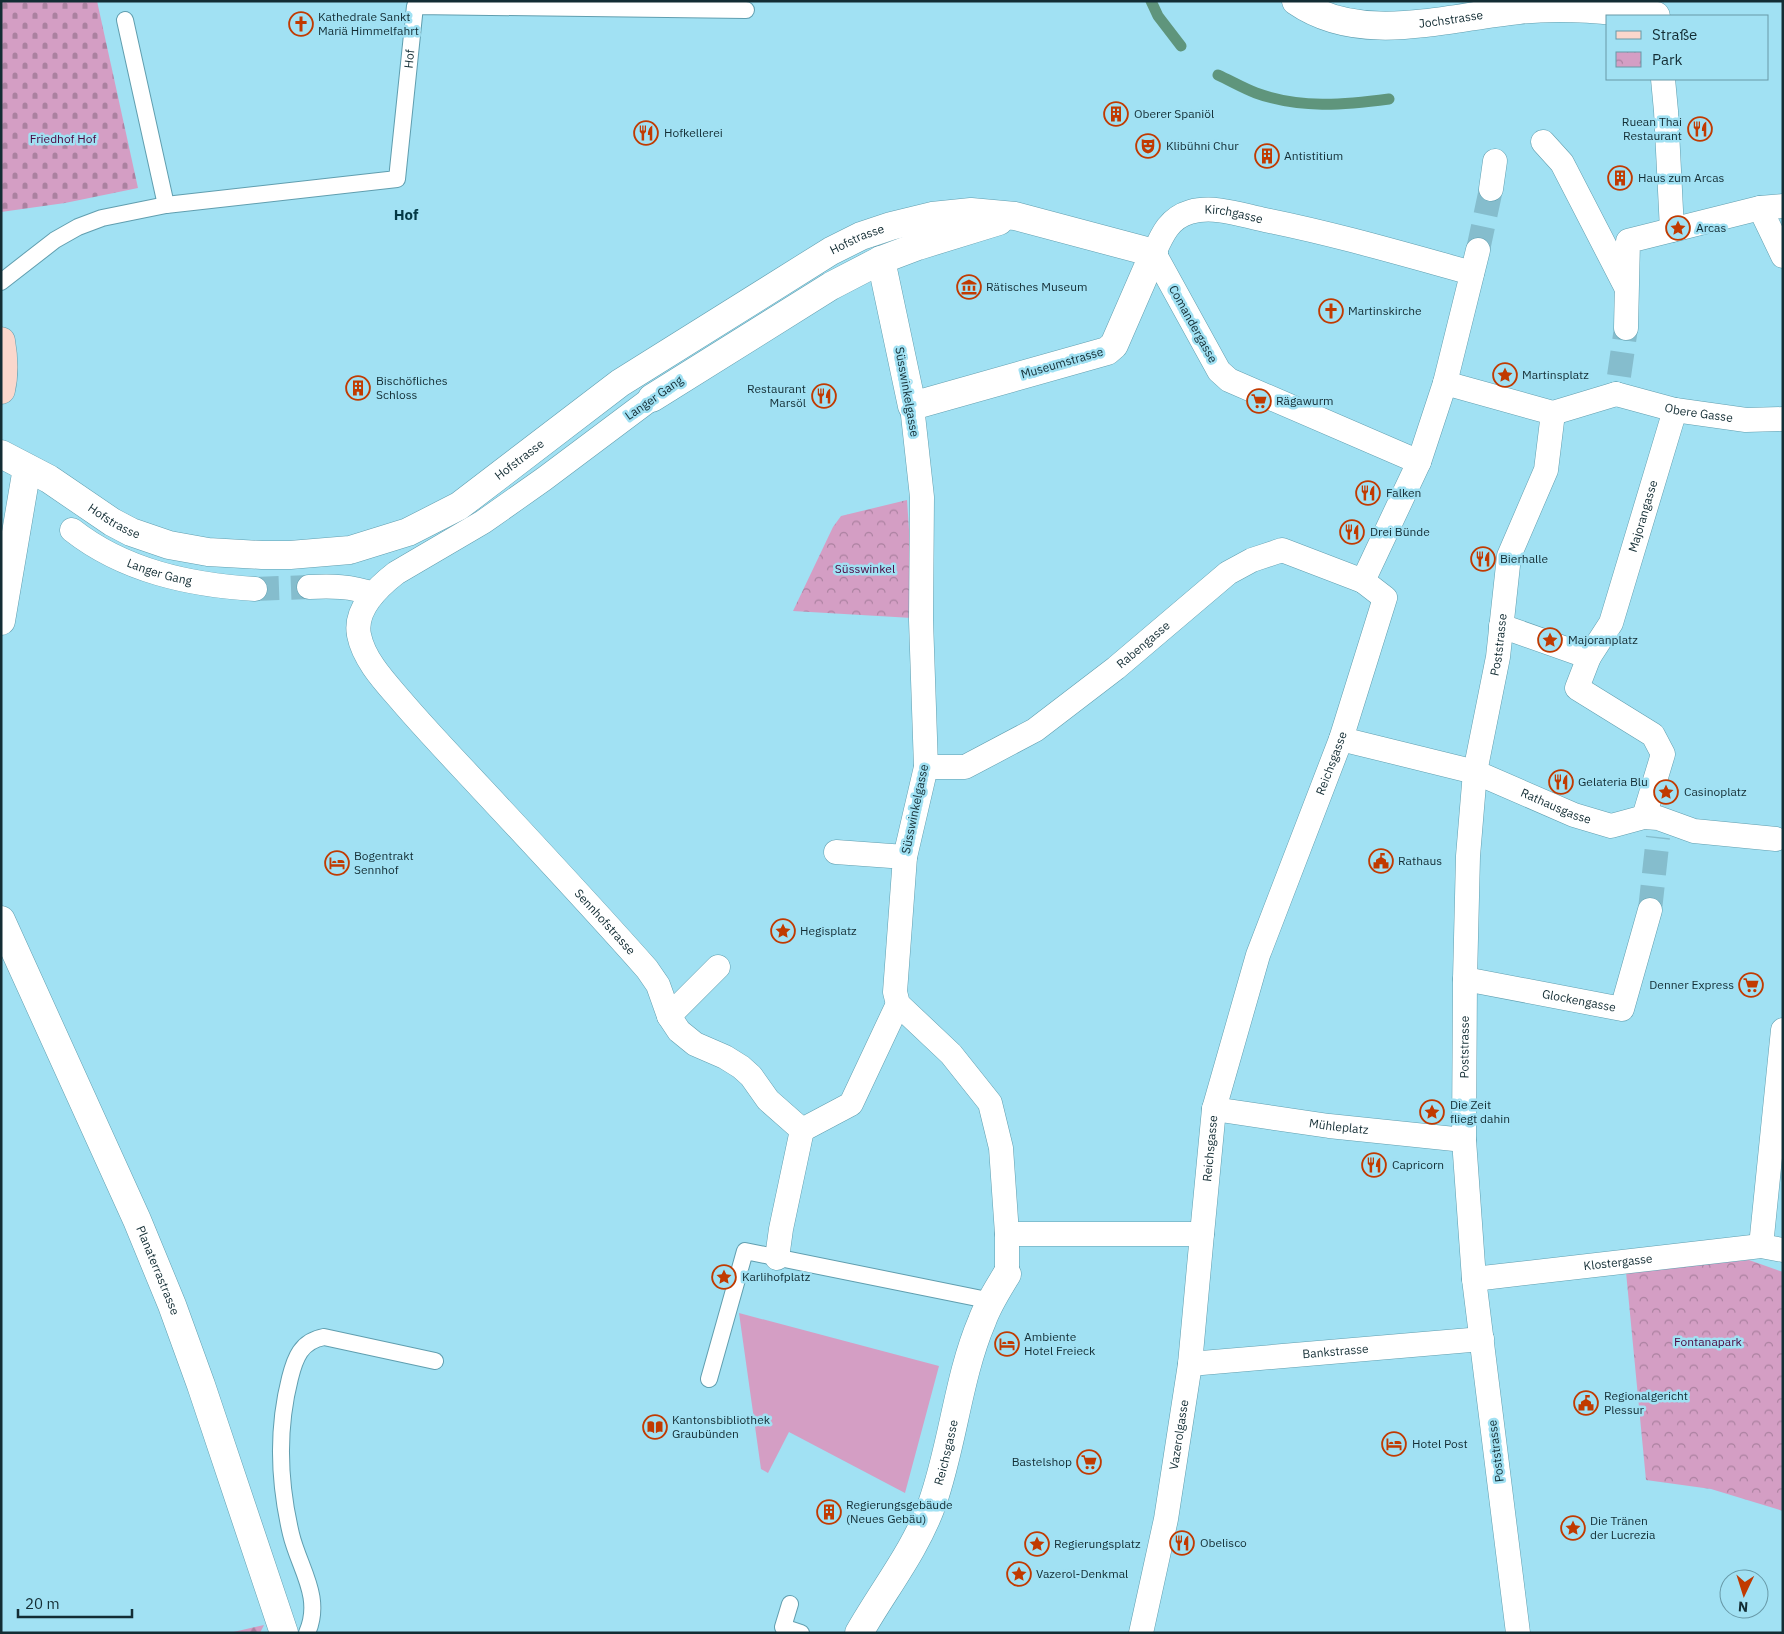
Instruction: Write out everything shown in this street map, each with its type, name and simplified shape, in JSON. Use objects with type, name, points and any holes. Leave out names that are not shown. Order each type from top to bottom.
[{"type":"main road","points":[[1,341],[4,360],[4,380],[1,390]]},
{"type":"street","name":"Jochstrasse","points":[[1296,1],[1328,17],[1381,26],[1424,23],[1543,8],[1602,9],[1648,15]]},
{"type":"street","name":"Jochstrasse","points":[[1656,15],[1658,1]]},
{"type":"street","points":[[1663,80],[1672,230]]},
{"type":"street","points":[[1543,142],[1562,163],[1627,289]]},
{"type":"street","points":[[1491,189],[1495,161]]},
{"type":"street","points":[[1626,328],[1628,241],[1771,207],[1783,256]]},
{"type":"street","name":"Kirchgasse","points":[[1154,253],[1166,228],[1182,216],[1202,209],[1221,210],[1475,262],[1445,383]]},
{"type":"street","name":"Hofstrasse","points":[[1,454],[63,488],[112,522],[131,532],[169,545],[208,552],[254,555],[290,555],[350,550],[408,532],[458,506],[620,383],[831,251],[861,236],[932,216],[971,212],[1015,216]]},
{"type":"street","points":[[1015,216],[1154,253]]},
{"type":"street","name":"Langer Gang","points":[[372,594],[396,573],[483,522],[508,505],[652,398],[831,286],[880,260],[918,246],[1015,216]]},
{"type":"street","name":"Museumstrasse","points":[[912,406],[1107,351],[1116,341],[1154,253]]},
{"type":"street","name":"Comandergasse","points":[[1154,253],[1219,371],[1229,380],[1246,389],[1296,408],[1419,462]]},
{"type":"street","name":"Süsswinkelgasse","points":[[880,260],[912,406],[922,497],[921,620],[926,766],[905,857],[895,992],[898,1004]]},
{"type":"street","points":[[1363,581],[1419,462],[1445,383],[1553,413]]},
{"type":"street","name":"Obere Gasse","points":[[1553,413],[1618,385],[1675,410],[1746,420],[1783,419]]},
{"type":"street","name":"Majorangasse","points":[[1589,657],[1612,623],[1675,410]]},
{"type":"street","name":"Poststrasse","points":[[1518,1633],[1474,1279],[1464,1140],[1468,856],[1475,772],[1498,657],[1509,556],[1546,470],[1553,413]]},
{"type":"street","points":[[1,621],[27,468]]},
{"type":"street","name":"Langer Gang","points":[[72,530],[114,556],[160,574],[210,585],[255,589]]},
{"type":"street","name":"Rabengasse","points":[[926,766],[965,767],[1035,730],[1116,668],[1228,573],[1252,560],[1282,550],[1363,581]]},
{"type":"street","name":"Reichsgasse","points":[[1202,1234],[1214,1109],[1258,955],[1341,739],[1385,598],[1363,581]]},
{"type":"street","points":[[309,587],[343,587],[358,589],[372,594]]},
{"type":"street","name":"Sennhofstrasse","points":[[372,594],[360,617],[358,629],[364,649],[374,666],[421,724],[647,969],[658,985],[674,1026],[689,1040],[725,1057],[741,1067],[752,1076],[768,1100],[802,1130]]},
{"type":"street","points":[[1501,626],[1589,657],[1576,688],[1653,735],[1664,754],[1653,824],[1694,831],[1776,839]]},
{"type":"street","name":"Rathausgasse","points":[[1341,739],[1475,772],[1574,815],[1611,826],[1653,824]]},
{"type":"street","points":[[836,852],[905,857]]},
{"type":"street","name":"Glockengasse","points":[[1465,979],[1622,1009],[1650,910]]},
{"type":"street","name":"Planaterrastrasse","points":[[1,920],[136,1220],[172,1305],[201,1385],[284,1633]]},
{"type":"street","points":[[669,1016],[718,967]]},
{"type":"street","points":[[777,1258],[802,1130],[852,1104],[898,1004],[951,1054],[990,1103],[1001,1148],[1007,1234],[1202,1234]]},
{"type":"street","name":"Klostergasse","points":[[1474,1279],[1772,1248],[1783,1030]]},
{"type":"street","name":"Mühleplatz","points":[[1214,1109],[1328,1126],[1464,1140]]},
{"type":"street","name":"Reichsgasse","points":[[860,1633],[906,1558],[931,1506],[948,1447],[970,1357],[982,1321],[1007,1274],[1007,1234]]},
{"type":"street","name":"Vazerolgasse","points":[[1140,1633],[1166,1519],[1190,1364],[1202,1234]]},
{"type":"street","name":"Bankstrasse","points":[[1190,1364],[1482,1339]]},
{"type":"lane","name":"Hof","points":[[166,205],[397,179],[415,6],[746,10]]},
{"type":"lane","points":[[1,282],[55,240],[78,226],[102,218],[166,205],[125,20]]},
{"type":"lane","points":[[710,1379],[745,1251],[992,1301]]},
{"type":"lane","points":[[308,1633],[313,1616],[313,1599],[291,1534],[280,1458],[285,1400],[296,1359],[308,1342],[314,1338],[324,1337],[435,1361]]},
{"type":"lane","points":[[790,1604],[783,1627],[801,1633]]},
{"type":"green space","name":"Friedhof Hof","points":[[1,1],[97,1],[138,188],[65,203],[1,212]]},
{"type":"green space","name":"Süsswinkel","points":[[907,500],[912,574],[912,618],[793,611],[833,527],[841,516]]},
{"type":"green space","name":"Fontanapark","points":[[1749,1260],[1783,1272],[1783,1511],[1711,1489],[1646,1480],[1626,1272]]},
{"type":"green space","points":[[739,1313],[939,1366],[905,1493],[789,1432],[768,1473],[761,1469]]},
{"type":"green space","points":[[264,1625],[260,1633],[229,1633]]},
{"type":"waterway","points":[[1151,1],[1158,16],[1181,46]]},
{"type":"waterway","points":[[1218,75],[1256,93],[1289,102],[1339,104],[1389,99]]},
{"type":"tunnel","points":[[1478,250],[1491,189]]},
{"type":"tunnel","points":[[1619,376],[1626,328]]},
{"type":"tunnel","points":[[255,589],[309,587]]},
{"type":"tunnel","points":[[1650,910],[1658,837]]},
{"type":"place","name":"Kathedrale Sankt Mariä Himmelfahrt","points":[[301,24]]},
{"type":"place","name":"Oberer Spaniöl","points":[[1116,114]]},
{"type":"place","name":"Ruean Thai Restaurant","points":[[1700,129]]},
{"type":"place","name":"Hofkellerei","points":[[646,133]]},
{"type":"place","name":"Klibühni Chur","points":[[1148,146]]},
{"type":"place","name":"Antistitium","points":[[1267,156]]},
{"type":"place","name":"Haus zum Arcas","points":[[1620,178]]},
{"type":"place","name":"Arcas","points":[[1678,228]]},
{"type":"place","name":"Rätisches Museum","points":[[969,287]]},
{"type":"place","name":"Martinskirche","points":[[1331,311]]},
{"type":"place","name":"Martinsplatz","points":[[1505,375]]},
{"type":"place","name":"Bischöfliches Schloss","points":[[358,388]]},
{"type":"place","name":"Restaurant Marsöl","points":[[824,396]]},
{"type":"place","name":"Rägawurm","points":[[1259,401]]},
{"type":"place","name":"Falken","points":[[1368,493]]},
{"type":"place","name":"Drei Bünde","points":[[1352,532]]},
{"type":"place","name":"Bierhalle","points":[[1483,559]]},
{"type":"place","name":"Majoranplatz","points":[[1550,640]]},
{"type":"place","name":"Gelateria Blu","points":[[1561,782]]},
{"type":"place","name":"Casinoplatz","points":[[1666,792]]},
{"type":"place","name":"Rathaus","points":[[1381,861]]},
{"type":"place","name":"Bogentrakt Sennhof","points":[[337,863]]},
{"type":"place","name":"Hegisplatz","points":[[783,931]]},
{"type":"place","name":"Denner Express","points":[[1751,985]]},
{"type":"place","name":"Die Zeit fliegt dahin","points":[[1432,1112]]},
{"type":"place","name":"Capricorn","points":[[1374,1165]]},
{"type":"place","name":"Karlihofplatz","points":[[724,1277]]},
{"type":"place","name":"Ambiente Hotel Freieck","points":[[1007,1344]]},
{"type":"place","name":"Regionalgericht Plessur","points":[[1586,1403]]},
{"type":"place","name":"Kantonsbibliothek Graubünden","points":[[655,1427]]},
{"type":"place","name":"Hotel Post","points":[[1394,1444]]},
{"type":"place","name":"Bastelshop","points":[[1089,1462]]},
{"type":"place","name":"Regierungsgebäude (Neues Gebäu)","points":[[829,1512]]},
{"type":"place","name":"Die Tränen der Lucrezia","points":[[1573,1528]]},
{"type":"place","name":"Obelisco","points":[[1182,1543]]},
{"type":"place","name":"Regierungsplatz","points":[[1037,1544]]},
{"type":"place","name":"Vazerol-Denkmal","points":[[1019,1574]]},
{"type":"district","name":"Hof","points":[[406,215]]}]
